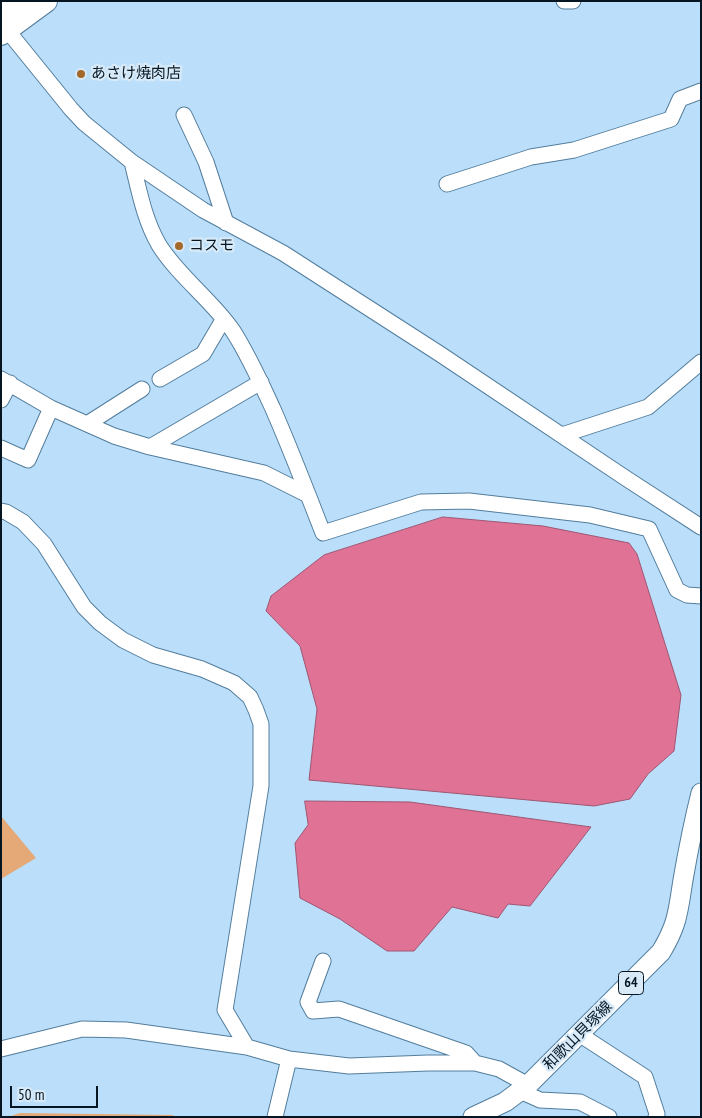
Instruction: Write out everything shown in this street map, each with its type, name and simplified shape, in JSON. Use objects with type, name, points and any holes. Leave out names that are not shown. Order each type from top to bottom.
[{"type":"highway","points":[[2,27],[15,1]]},
{"type":"highway","points":[[2,27],[46,1]]},
{"type":"main road","name":"和歌山貝塚線","points":[[476,1116],[505,1102],[524,1088],[661,952],[672,934],[677,919],[701,793]]},
{"type":"street","points":[[564,1],[573,1]]},
{"type":"street","points":[[2,27],[84,123],[132,162],[203,210],[283,253],[701,526]]},
{"type":"street","points":[[447,184],[531,158],[574,150],[671,119],[680,99],[701,91]]},
{"type":"street","points":[[184,115],[206,162],[226,223]]},
{"type":"street","points":[[132,162],[144,214],[159,244],[177,268],[232,330],[261,382],[323,533],[421,502],[469,501],[590,515],[649,529],[678,590],[687,595],[701,596]]},
{"type":"street","points":[[160,379],[203,354],[223,320]]},
{"type":"street","points":[[562,435],[648,407],[701,362]]},
{"type":"street","points":[[1,400],[6,381],[51,408],[114,436],[150,447],[264,472],[308,495]]},
{"type":"street","points":[[150,447],[261,382]]},
{"type":"street","points":[[88,424],[142,389]]},
{"type":"street","points":[[1,448],[28,460],[51,408]]},
{"type":"street","points":[[1,511],[23,522],[44,544],[84,607],[100,624],[123,640],[153,654],[202,669],[234,683],[250,696],[261,724],[261,786],[225,1010],[247,1047]]},
{"type":"street","points":[[323,961],[308,1002],[313,1011],[339,1009],[466,1054],[475,1063]]},
{"type":"street","points":[[1,1050],[82,1029],[126,1030],[247,1047],[289,1059],[349,1066],[475,1063],[499,1069],[540,1100],[580,1102],[609,1117]]},
{"type":"street","points":[[579,1034],[645,1076],[658,1116]]},
{"type":"street","points":[[275,1117],[289,1059]]},
{"type":"shaded area","points":[[443,517],[543,526],[629,543],[637,554],[681,695],[674,751],[648,774],[630,799],[594,806],[309,780],[317,709],[300,646],[266,611],[271,596],[324,555]]},
{"type":"shaded area","points":[[305,801],[410,802],[591,827],[530,906],[508,904],[498,918],[452,907],[414,951],[387,951],[340,919],[300,898],[295,843],[308,825]]},
{"type":"shaded area","points":[[1,816],[36,858],[1,879]]},
{"type":"shaded area","points":[[20,1113],[172,1115],[176,1117],[8,1117]]},
{"type":"place","name":"あさけ焼肉店","points":[[81,74]]},
{"type":"place","name":"コスモ","points":[[179,246]]}]
